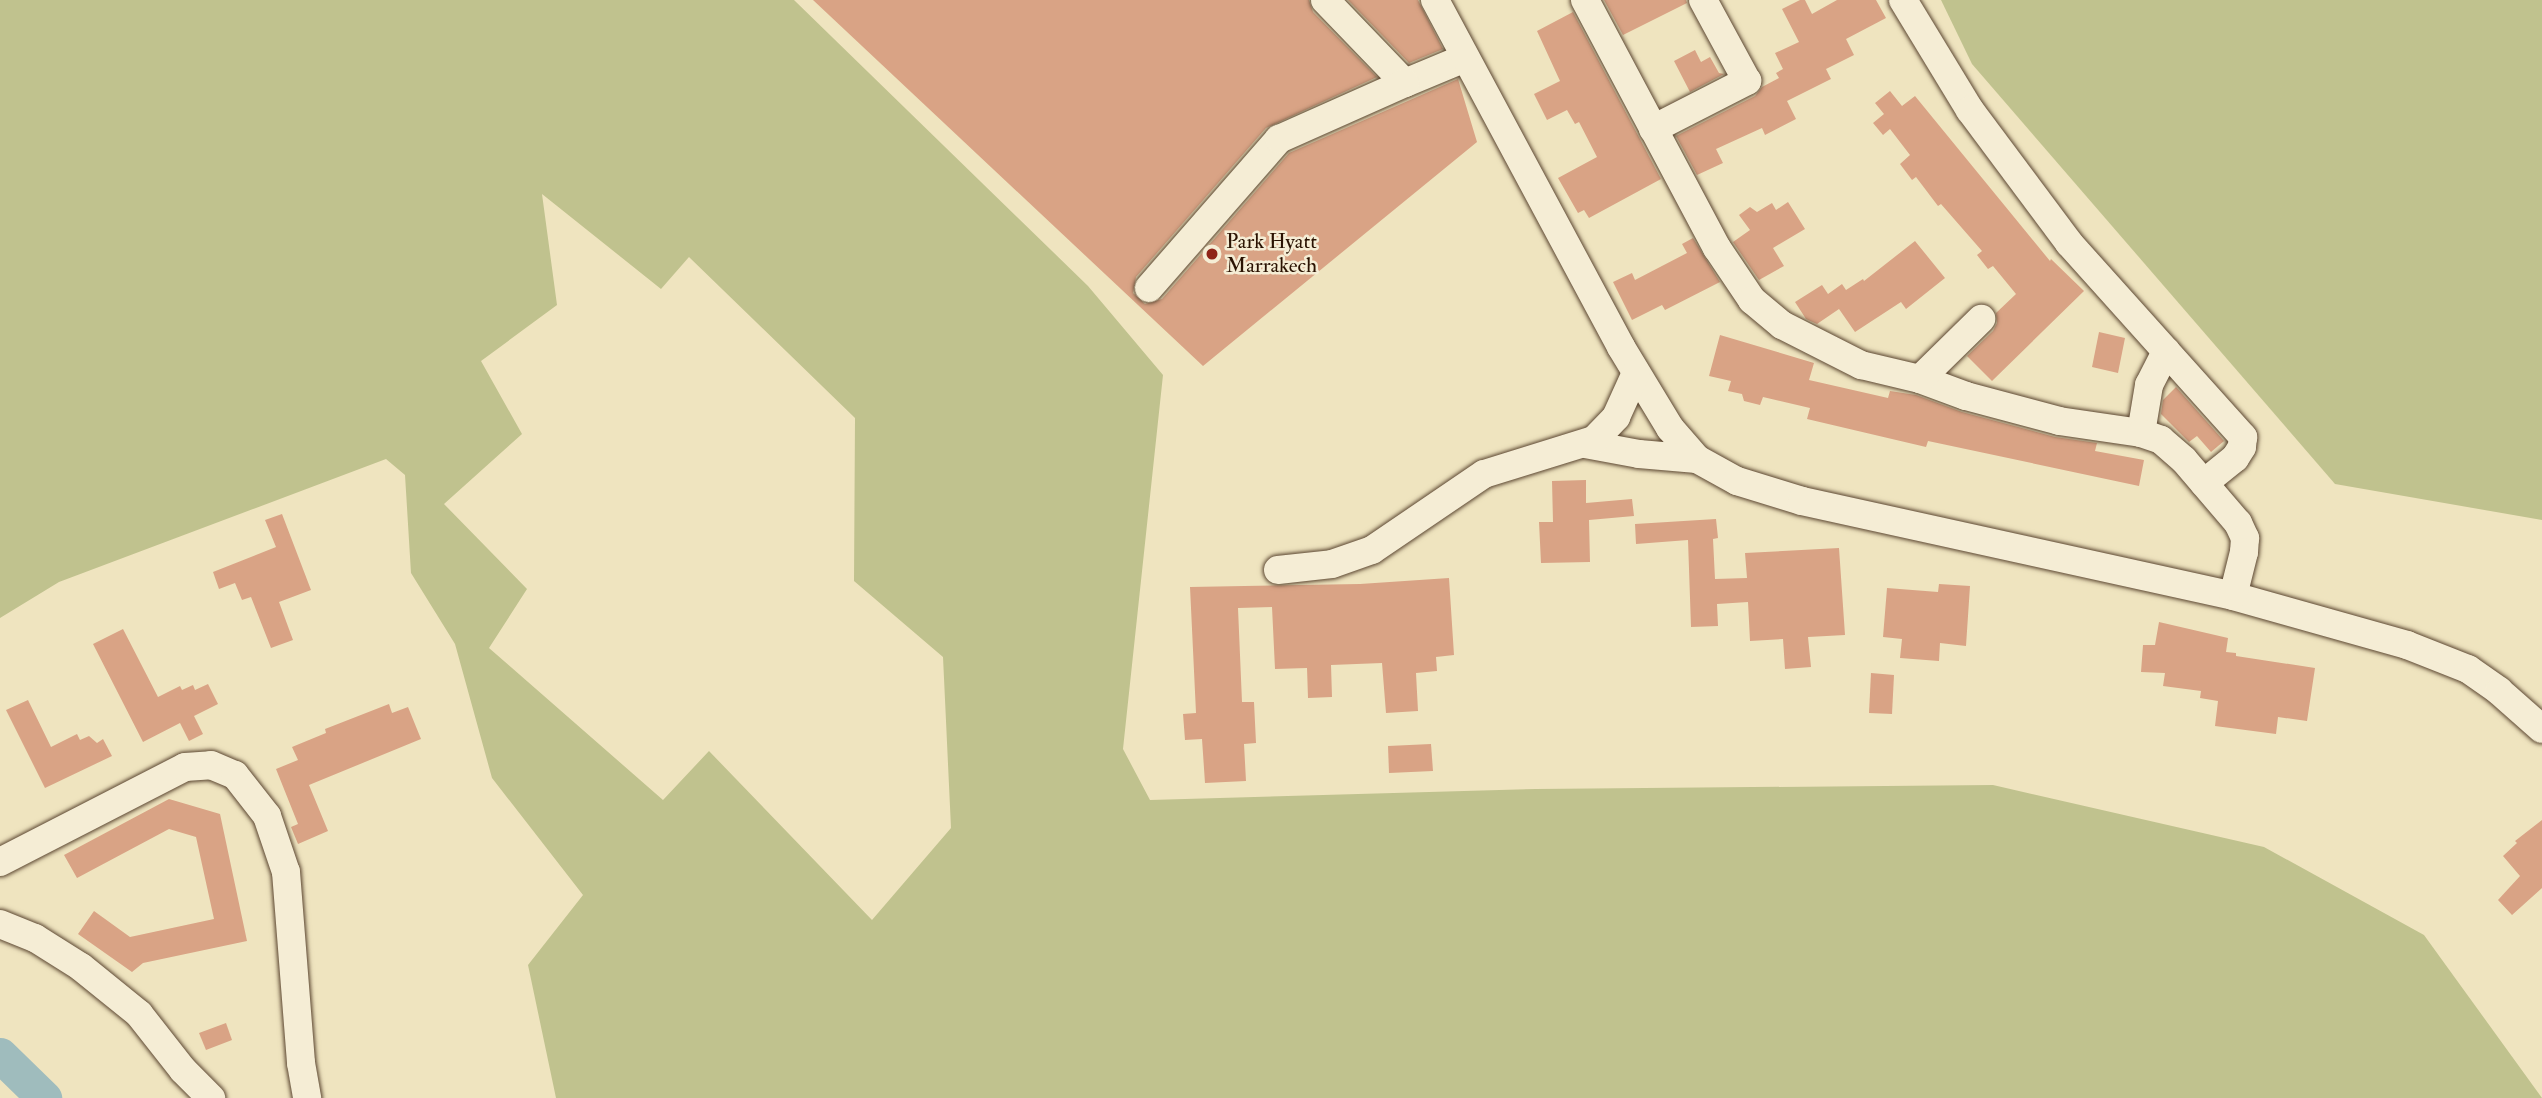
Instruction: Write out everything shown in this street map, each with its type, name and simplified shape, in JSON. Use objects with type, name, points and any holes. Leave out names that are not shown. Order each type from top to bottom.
[{"type":"street","points":[[1325,0],[1405,83]]},
{"type":"street","points":[[1435,0],[1636,373],[1671,428],[1697,459],[1737,481],[1802,501],[2233,596],[2324,619],[2440,656],[2469,669],[2542,729]]},
{"type":"street","points":[[1585,0],[1689,200],[1752,300],[1782,325],[1851,360],[1920,379],[1966,396],[2059,421],[2141,433],[2161,440],[2204,483],[2238,523],[2245,538],[2233,596]]},
{"type":"street","points":[[1653,129],[1747,80],[1703,0]]},
{"type":"street","points":[[1903,0],[1970,110],[2069,243],[2243,437],[2242,447],[2235,458],[2204,483]]},
{"type":"street","points":[[1149,288],[1279,139],[1465,58]]},
{"type":"street","points":[[1920,379],[1981,319]]},
{"type":"street","points":[[2141,433],[2149,385],[2166,351]]},
{"type":"street","points":[[1278,570],[1332,564],[1362,554],[1386,542],[1484,474],[1585,444],[1611,424],[1636,373]]},
{"type":"street","points":[[1611,424],[1618,439],[1630,453]]},
{"type":"street","points":[[1585,444],[1630,453],[1697,459]]},
{"type":"street","points":[[0,862],[185,767],[211,765],[235,775],[252,793],[267,816],[286,872],[301,1063],[307,1098]]},
{"type":"street","points":[[0,924],[35,938],[81,967],[139,1014],[183,1070],[211,1098]]},
{"type":"green space","points":[[0,0],[794,0],[1088,286],[1163,375],[1123,749],[1150,800],[1536,789],[1993,785],[2264,847],[2424,935],[2542,1098],[556,1098],[528,965],[583,895],[492,778],[455,644],[411,573],[405,475],[386,459],[59,582],[0,618]],"holes":[[[542,194],[661,289],[689,257],[855,418],[854,581],[943,657],[951,828],[872,920],[709,751],[663,800],[489,648],[527,589],[444,504],[522,434],[481,361],[557,305]]]},
{"type":"green space","points":[[1941,0],[2542,0],[2542,520],[2335,484],[1972,64]]},
{"type":"building","name":"Park Hyatt Marrakech","points":[[813,0],[1309,0],[1313,12],[1377,77],[1266,128],[1136,277],[1133,293],[1145,304],[1162,299],[1289,153],[1458,79],[1477,142],[1203,366]]},
{"type":"building","points":[[1348,0],[1418,0],[1443,49],[1409,63]]},
{"type":"building","points":[[1604,0],[1686,0],[1687,3],[1623,35]]},
{"type":"building","points":[[1805,0],[1812,14],[1837,0],[1876,0],[1886,18],[1846,39],[1854,55],[1826,69],[1831,79],[1787,101],[1796,119],[1765,135],[1762,128],[1716,149],[1723,163],[1697,175],[1676,136],[1755,96],[1762,87],[1779,78],[1776,73],[1783,69],[1775,53],[1799,42],[1782,9]]},
{"type":"building","points":[[1573,12],[1661,179],[1589,218],[1584,210],[1578,213],[1558,178],[1597,157],[1579,122],[1575,124],[1567,110],[1547,120],[1534,94],[1560,81],[1537,31]]},
{"type":"building","points":[[1695,50],[1701,62],[1710,57],[1719,73],[1724,74],[1690,92],[1674,61]]},
{"type":"building","points":[[1890,91],[1902,106],[1915,96],[2050,261],[2051,259],[2084,291],[1992,381],[1967,356],[1993,331],[1997,323],[1996,313],[2016,294],[1993,266],[1988,269],[1977,255],[1982,251],[1941,204],[1938,206],[1916,177],[1912,180],[1900,164],[1910,155],[1890,129],[1883,135],[1873,123],[1884,114],[1875,103]]},
{"type":"building","points":[[1788,202],[1805,229],[1773,248],[1784,266],[1759,280],[1733,242],[1750,230],[1739,215],[1750,207],[1757,212],[1772,203],[1776,210]]},
{"type":"building","points":[[1693,238],[1720,282],[1665,310],[1662,305],[1632,320],[1613,282],[1632,273],[1635,280],[1687,253],[1682,244]]},
{"type":"building","points":[[1915,241],[1945,278],[1906,309],[1901,302],[1855,332],[1839,309],[1817,324],[1806,319],[1795,302],[1822,285],[1828,294],[1842,284],[1846,290],[1863,279],[1864,281]]},
{"type":"building","points":[[2099,332],[2125,338],[2118,373],[2092,367]]},
{"type":"building","points":[[1720,335],[1814,363],[1809,380],[1888,398],[1890,391],[1916,395],[1962,412],[2055,437],[2097,443],[2095,451],[2144,460],[2139,486],[1928,441],[1926,447],[1807,419],[1810,408],[1763,397],[1760,405],[1744,401],[1742,394],[1728,391],[1731,381],[1709,376]]},
{"type":"building","points":[[2176,387],[2224,441],[2211,452],[2197,436],[2189,442],[2161,414],[2163,400]]},
{"type":"building","points":[[1586,480],[1586,503],[1632,499],[1634,516],[1589,520],[1590,562],[1541,563],[1539,522],[1553,522],[1552,481]]},
{"type":"building","points":[[282,514],[311,590],[279,602],[293,640],[271,648],[251,597],[242,600],[235,583],[219,589],[213,572],[276,547],[265,520]]},
{"type":"building","points":[[1716,519],[1718,538],[1713,539],[1715,579],[1747,578],[1745,553],[1839,548],[1845,635],[1808,637],[1811,667],[1785,669],[1783,639],[1750,641],[1748,602],[1717,604],[1718,626],[1691,627],[1688,540],[1636,544],[1635,524]]},
{"type":"building","points":[[1449,578],[1454,655],[1436,657],[1437,671],[1416,673],[1418,711],[1386,713],[1382,663],[1331,665],[1332,697],[1308,698],[1307,668],[1275,669],[1272,607],[1238,608],[1242,702],[1254,702],[1256,743],[1244,744],[1246,781],[1205,783],[1202,739],[1185,740],[1183,714],[1196,713],[1190,587],[1360,584]]},
{"type":"building","points":[[1939,584],[1970,586],[1966,646],[1940,643],[1939,661],[1900,658],[1902,639],[1883,637],[1887,588],[1938,592]]},
{"type":"building","points":[[2159,622],[2228,638],[2226,652],[2236,653],[2236,656],[2315,668],[2307,721],[2278,717],[2276,734],[2215,726],[2218,701],[2200,698],[2201,691],[2163,686],[2165,673],[2141,672],[2143,645],[2155,645]]},
{"type":"building","points":[[123,629],[158,697],[180,686],[182,690],[193,685],[195,690],[208,684],[218,704],[194,716],[203,734],[189,741],[180,723],[143,742],[93,644]]},
{"type":"building","points":[[1871,673],[1894,675],[1892,714],[1869,713]]},
{"type":"building","points":[[28,700],[51,747],[77,734],[80,740],[89,736],[97,743],[103,739],[112,756],[45,788],[6,710]]},
{"type":"building","points":[[389,704],[392,713],[408,707],[421,739],[309,785],[328,831],[298,844],[291,827],[298,824],[276,769],[298,760],[292,747],[326,733],[325,729]]},
{"type":"building","points":[[1431,744],[1433,771],[1389,773],[1388,746]]},
{"type":"building","points":[[169,799],[220,814],[247,941],[143,963],[132,972],[78,934],[94,911],[130,937],[214,919],[196,837],[169,829],[77,878],[64,855]]},
{"type":"building","points":[[2542,820],[2542,888],[2512,915],[2498,900],[2520,876],[2503,856],[2517,843],[2515,841]]},
{"type":"building","points":[[226,1023],[232,1040],[206,1050],[199,1033]]},
{"type":"waterway","points":[[0,1055],[44,1098]]},
{"type":"place","name":"Park Hyatt Marrakech","points":[[1212,254]]}]
